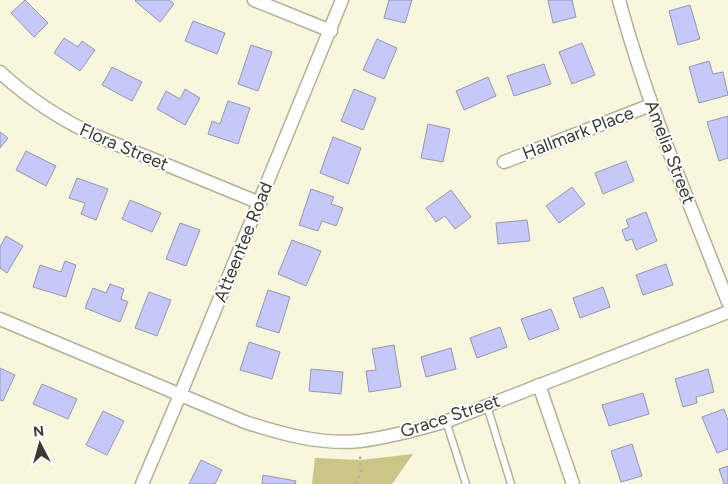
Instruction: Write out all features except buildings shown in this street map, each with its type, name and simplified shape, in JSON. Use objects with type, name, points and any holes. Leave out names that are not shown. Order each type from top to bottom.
[{"type":"street","points":[[254,0],[331,32]]},
{"type":"street","name":"Atteentee Road","points":[[142,484],[331,32],[342,0]]},
{"type":"street","name":"Amelia Street","points":[[619,0],[632,48],[651,105],[728,302]]},
{"type":"street","name":"Flora Street","points":[[0,72],[32,99],[72,124],[96,136],[260,203]]},
{"type":"street","name":"Hallmark Place","points":[[504,162],[651,105]]},
{"type":"street","name":"Grace Street","points":[[0,319],[245,422],[274,432],[311,439],[360,441],[419,430],[446,421],[728,312]]},
{"type":"street","points":[[539,385],[573,484]]},
{"type":"lane","points":[[487,406],[511,484]]},
{"type":"lane","points":[[446,421],[466,484]]},
{"type":"path","points":[[356,484],[361,471],[360,441]]},
{"type":"shaded area","points":[[413,454],[392,484],[312,484],[315,458],[361,460]]}]
